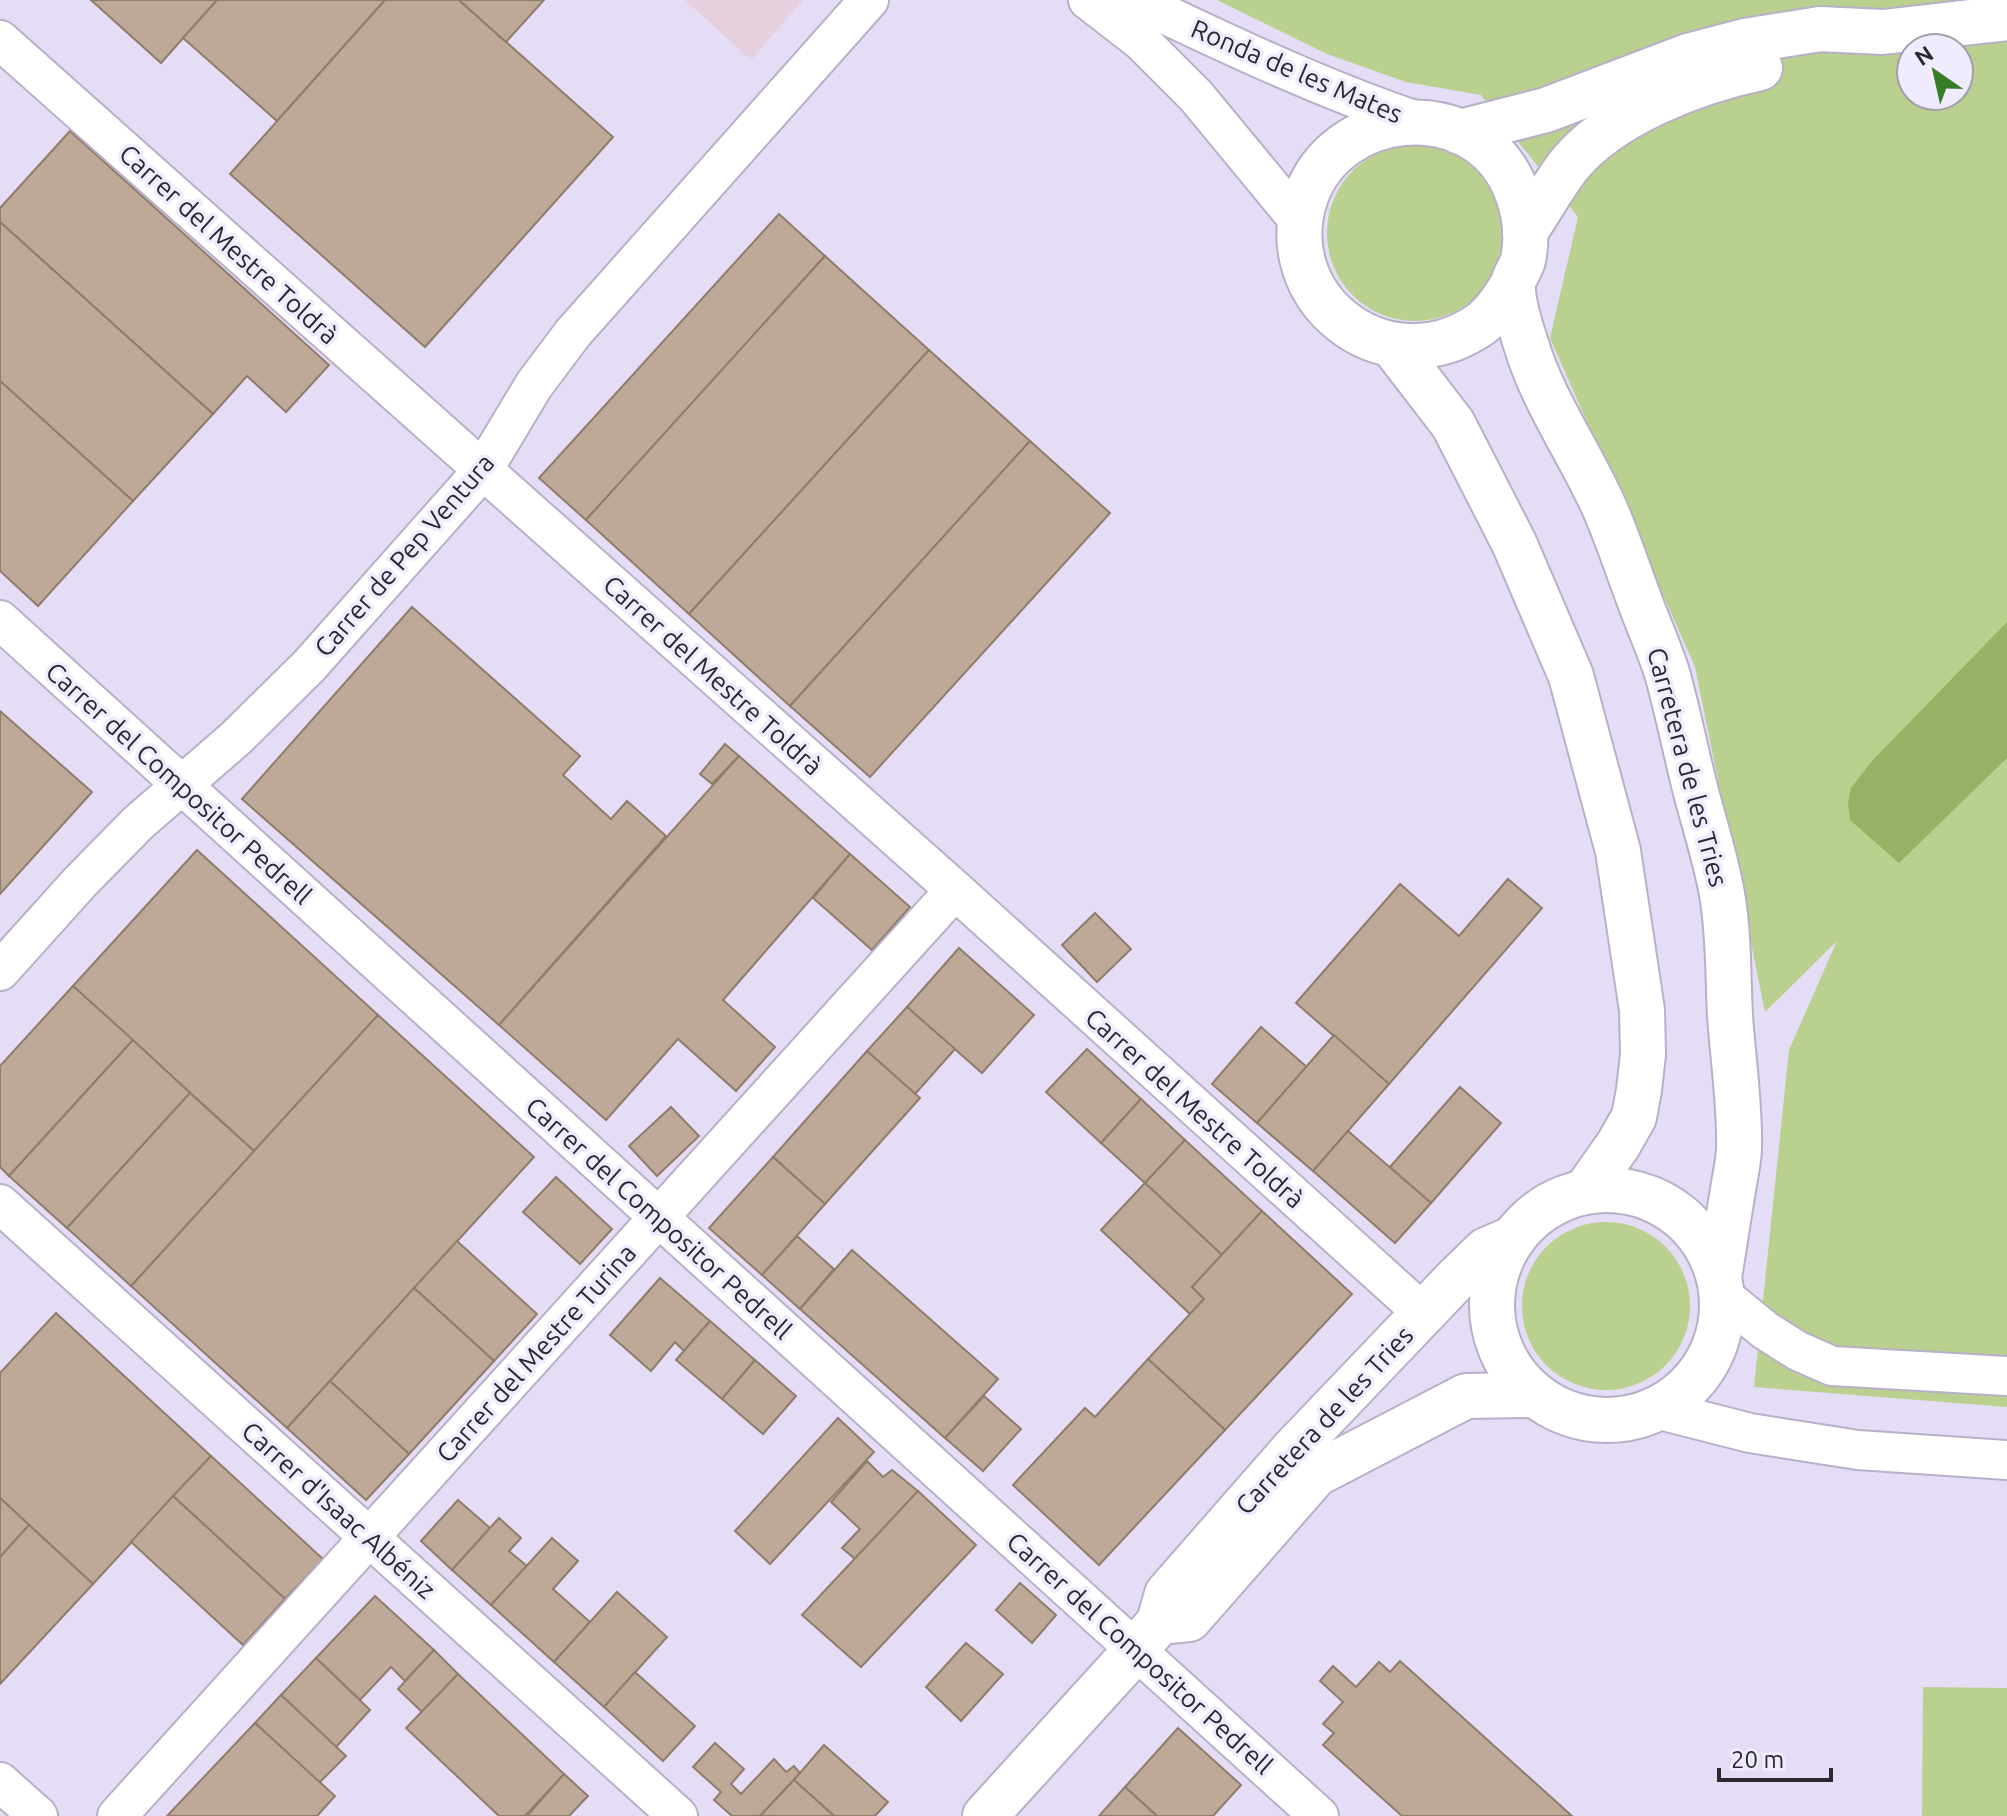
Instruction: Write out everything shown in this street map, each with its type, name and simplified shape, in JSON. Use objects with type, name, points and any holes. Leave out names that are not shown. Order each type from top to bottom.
[{"type":"street","name":"Carrer de Pep Ventura","points":[[0,971],[138,823],[236,738],[309,666],[483,470],[534,385],[573,333],[869,0]]},
{"type":"street","name":"Ronda de les Mates","points":[[1088,0],[1141,41],[1196,96],[1300,222]]},
{"type":"street","name":"Ronda de les Mates","points":[[1135,0],[1245,53],[1366,104],[1417,121]]},
{"type":"street","points":[[1460,132],[1546,110],[1688,56],[1745,41],[1820,29],[1883,32],[2007,18]]},
{"type":"street","points":[[1525,232],[1577,157],[1642,110],[1680,92],[1726,76],[1817,56],[1883,32]]},
{"type":"street","name":"Carrer del Mestre Toldrà","points":[[1,44],[955,890],[1423,1313]]},
{"type":"street","points":[[1417,121],[1439,124],[1460,132],[1487,149],[1508,173],[1521,202],[1525,232],[1523,259],[1498,309],[1476,328],[1450,340],[1422,347],[1393,346],[1366,338],[1342,323],[1322,302],[1308,278],[1300,250],[1300,222],[1307,195],[1320,169],[1339,149],[1362,133],[1389,124],[1417,121]]},
{"type":"street","name":"Carretera de les Tries","points":[[1513,284],[1520,326],[1533,369],[1605,509],[1666,671],[1722,895],[1739,1148],[1721,1286]]},
{"type":"street","points":[[1393,346],[1453,424],[1514,543],[1571,676],[1618,851],[1642,1010],[1643,1054],[1634,1117],[1585,1192]]},
{"type":"street","name":"Carrer del Compositor Pedrell","points":[[0,620],[658,1217],[1147,1636],[1319,1816]]},
{"type":"street","name":"Carrer del Mestre Turina","points":[[117,1816],[955,890]]},
{"type":"street","points":[[1614,1190],[1643,1195],[1669,1207],[1691,1226],[1708,1249],[1721,1286],[1721,1323],[1713,1350],[1699,1374],[1680,1394],[1656,1409],[1632,1418],[1606,1420],[1580,1417],[1556,1409],[1534,1395],[1517,1377],[1495,1333],[1492,1308],[1494,1283],[1501,1260],[1514,1238],[1545,1208],[1585,1192],[1614,1190]]},
{"type":"street","name":"Carrer d'Isaac Albéniz","points":[[0,1204],[678,1816]]},
{"type":"street","name":"Carretera de les Tries","points":[[985,1816],[1147,1636],[1167,1594],[1292,1451],[1486,1250],[1514,1238]]},
{"type":"street","points":[[1721,1286],[1766,1331],[1798,1351],[1832,1366],[2007,1376]]},
{"type":"street","name":"Carretera de les Tries","points":[[1147,1636],[1189,1619],[1316,1474],[1466,1396],[1534,1395]]},
{"type":"street","points":[[1656,1409],[1750,1433],[1858,1450],[2007,1460]]},
{"type":"street","points":[[0,1782],[38,1816]]},
{"type":"shaded area","points":[[685,0],[803,0],[751,60]]},
{"type":"green space","points":[[1217,0],[2007,0],[2007,1407],[1754,1387],[1789,1050],[1837,941],[1765,1012],[1695,667],[1550,338],[1578,217],[1481,95],[1406,82],[1327,54]]},
{"type":"green space","points":[[1415,145],[1449,152],[1477,171],[1496,199],[1503,233],[1496,267],[1477,295],[1449,314],[1415,321],[1381,314],[1353,295],[1334,267],[1327,233],[1334,199],[1353,171],[1381,152]]},
{"type":"green space","points":[[2007,622],[2007,758],[1899,863],[1850,820],[1848,803],[1851,788],[1872,761]]},
{"type":"green space","points":[[1606,1222],[1638,1228],[1666,1246],[1684,1274],[1690,1306],[1684,1338],[1666,1366],[1638,1384],[1606,1390],[1574,1384],[1546,1366],[1528,1338],[1522,1306],[1528,1274],[1546,1246],[1574,1228]]},
{"type":"green space","points":[[1923,1687],[2007,1688],[2007,1816],[1922,1816]]},
{"type":"building","points":[[91,0],[217,0],[161,63]]},
{"type":"building","points":[[217,0],[385,0],[277,121],[183,38]]},
{"type":"building","points":[[385,0],[459,0],[613,137],[425,347],[230,174]]},
{"type":"building","points":[[459,0],[544,0],[506,42]]},
{"type":"building","points":[[70,131],[329,365],[286,412],[247,376],[213,414],[0,222],[0,208]]},
{"type":"building","points":[[779,214],[825,256],[586,520],[539,478]]},
{"type":"building","points":[[0,222],[213,414],[133,501],[0,381]]},
{"type":"building","points":[[825,256],[929,350],[689,614],[586,520]]},
{"type":"building","points":[[929,350],[1030,441],[790,706],[689,614]]},
{"type":"building","points":[[0,381],[133,501],[38,606],[0,571]]},
{"type":"building","points":[[1030,441],[1110,513],[870,777],[790,706]]},
{"type":"building","points":[[412,607],[580,756],[563,775],[611,819],[627,801],[666,836],[499,1025],[242,799]]},
{"type":"building","points":[[0,711],[92,792],[0,894]]},
{"type":"building","points":[[725,744],[739,756],[712,784],[700,774]]},
{"type":"building","points":[[739,756],[850,854],[723,1000],[775,1047],[736,1091],[678,1039],[606,1120],[499,1025]]},
{"type":"building","points":[[197,850],[378,1015],[254,1151],[73,986]]},
{"type":"building","points":[[850,854],[910,907],[872,950],[813,898]]},
{"type":"building","points":[[1508,879],[1542,908],[1389,1084],[1296,1003],[1400,884],[1459,936]]},
{"type":"building","points":[[1095,913],[1131,949],[1097,982],[1062,945]]},
{"type":"building","points":[[959,948],[1034,1015],[982,1073],[907,1007]]},
{"type":"building","points":[[73,986],[133,1040],[9,1176],[0,1167],[0,1066]]},
{"type":"building","points":[[907,1007],[955,1049],[915,1094],[867,1051]]},
{"type":"building","points":[[378,1015],[534,1157],[287,1428],[131,1286]]},
{"type":"building","points":[[1261,1027],[1307,1067],[1257,1123],[1212,1084]]},
{"type":"building","points":[[1334,1035],[1389,1084],[1313,1171],[1257,1123]]},
{"type":"building","points":[[133,1040],[190,1093],[67,1228],[9,1176]]},
{"type":"building","points":[[1087,1049],[1141,1099],[1101,1143],[1046,1092]]},
{"type":"building","points":[[867,1051],[920,1098],[825,1204],[773,1157]]},
{"type":"building","points":[[1460,1087],[1501,1123],[1431,1203],[1390,1167]]},
{"type":"building","points":[[190,1093],[254,1151],[131,1286],[67,1228]]},
{"type":"building","points":[[1141,1099],[1185,1140],[1145,1183],[1101,1143]]},
{"type":"building","points":[[671,1107],[699,1136],[657,1176],[629,1146]]},
{"type":"building","points":[[1348,1131],[1431,1203],[1395,1243],[1313,1171]]},
{"type":"building","points":[[1185,1140],[1262,1211],[1222,1255],[1145,1183]]},
{"type":"building","points":[[773,1157],[825,1204],[762,1275],[709,1228]]},
{"type":"building","points":[[556,1177],[612,1229],[580,1264],[523,1212]]},
{"type":"building","points":[[1145,1183],[1222,1255],[1192,1287],[1204,1299],[1190,1314],[1101,1230]]},
{"type":"building","points":[[1262,1211],[1352,1294],[1225,1430],[1148,1359],[1204,1299],[1192,1287]]},
{"type":"building","points":[[797,1236],[834,1269],[800,1309],[762,1275]]},
{"type":"building","points":[[457,1241],[537,1314],[494,1361],[414,1288]]},
{"type":"building","points":[[852,1250],[998,1379],[945,1438],[800,1309]]},
{"type":"building","points":[[660,1278],[710,1321],[684,1351],[675,1342],[651,1371],[610,1335]]},
{"type":"building","points":[[414,1288],[494,1361],[409,1454],[330,1381]]},
{"type":"building","points":[[56,1313],[211,1456],[93,1584],[0,1498],[0,1373]]},
{"type":"building","points":[[710,1321],[755,1360],[722,1399],[676,1360]]},
{"type":"building","points":[[1148,1359],[1225,1430],[1099,1565],[1013,1485],[1085,1408],[1095,1417]]},
{"type":"building","points":[[755,1360],[796,1396],[763,1434],[722,1399]]},
{"type":"building","points":[[330,1381],[409,1454],[366,1500],[287,1428]]},
{"type":"building","points":[[984,1396],[1021,1429],[983,1471],[945,1438]]},
{"type":"building","points":[[838,1418],[874,1452],[770,1564],[735,1531]]},
{"type":"building","points":[[211,1456],[323,1559],[285,1599],[173,1496]]},
{"type":"building","points":[[867,1461],[883,1477],[892,1470],[918,1491],[855,1559],[842,1548],[860,1529],[831,1502]]},
{"type":"building","points":[[918,1491],[976,1545],[861,1667],[802,1615]]},
{"type":"building","points":[[173,1496],[285,1599],[243,1645],[131,1542]]},
{"type":"building","points":[[0,1498],[29,1525],[0,1557]]},
{"type":"building","points":[[458,1500],[490,1528],[452,1570],[421,1541]]},
{"type":"building","points":[[499,1518],[521,1538],[509,1551],[527,1566],[491,1605],[452,1570]]},
{"type":"building","points":[[29,1525],[93,1584],[0,1684],[0,1557]]},
{"type":"building","points":[[552,1538],[578,1561],[553,1589],[590,1622],[554,1662],[491,1605]]},
{"type":"building","points":[[1020,1583],[1056,1615],[1032,1643],[996,1610]]},
{"type":"building","points":[[617,1592],[667,1637],[604,1707],[554,1662]]},
{"type":"building","points":[[375,1596],[434,1650],[405,1681],[391,1667],[360,1700],[316,1658]]},
{"type":"building","points":[[966,1643],[1003,1674],[961,1721],[926,1687]]},
{"type":"building","points":[[434,1650],[458,1674],[422,1712],[398,1689]]},
{"type":"building","points":[[316,1658],[370,1710],[336,1747],[281,1695]]},
{"type":"building","points":[[1400,1661],[1572,1816],[1402,1816],[1323,1745],[1334,1733],[1323,1724],[1343,1702],[1320,1681],[1333,1666],[1356,1687],[1379,1662],[1390,1672]]},
{"type":"building","points":[[635,1672],[695,1726],[663,1761],[604,1707]]},
{"type":"building","points":[[458,1674],[564,1774],[525,1816],[499,1816],[406,1728]]},
{"type":"building","points":[[281,1695],[346,1756],[319,1783],[255,1723]]},
{"type":"building","points":[[255,1723],[335,1796],[317,1816],[167,1816]]},
{"type":"building","points":[[1178,1728],[1241,1785],[1213,1816],[1157,1816],[1125,1787]]},
{"type":"building","points":[[715,1743],[744,1769],[731,1784],[741,1794],[774,1759],[786,1772],[794,1766],[800,1773],[760,1816],[732,1816],[714,1800],[721,1792],[693,1767]]},
{"type":"building","points":[[824,1745],[888,1802],[875,1816],[834,1816],[794,1780]]},
{"type":"building","points":[[564,1774],[588,1796],[569,1816],[527,1816]]},
{"type":"building","points":[[794,1780],[834,1816],[760,1816]]},
{"type":"building","points":[[1125,1787],[1157,1816],[1099,1816]]}]
